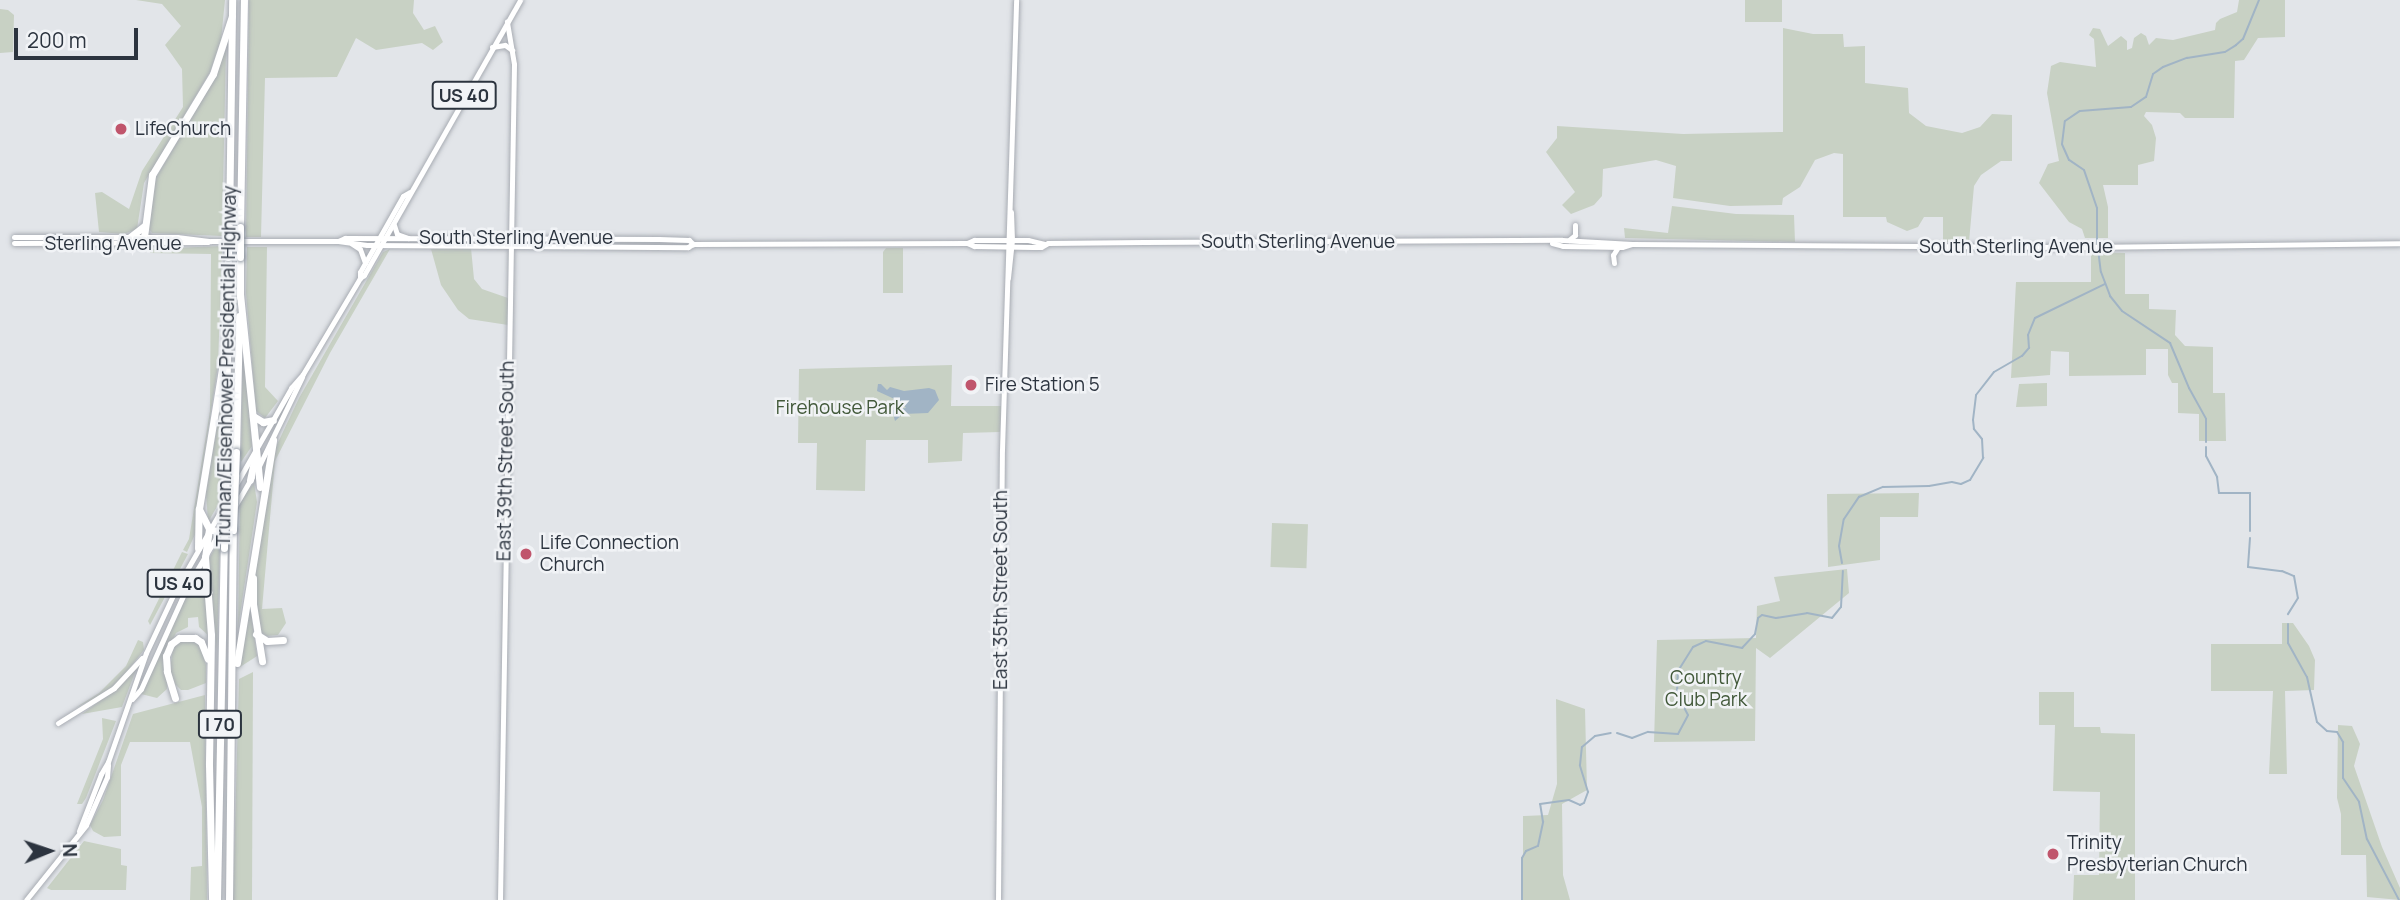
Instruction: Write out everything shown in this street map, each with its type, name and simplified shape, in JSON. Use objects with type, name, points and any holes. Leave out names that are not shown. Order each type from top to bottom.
[{"type":"highway","name":"Truman/Eisenhower Presidential Highway","points":[[214,900],[226,466],[232,0]]},
{"type":"highway","name":"Truman/Eisenhower Presidential Highway","points":[[229,900],[233,530],[240,294],[244,0]]},
{"type":"highway","points":[[144,237],[152,175],[213,74],[232,16]]},
{"type":"highway","points":[[130,237],[144,225]]},
{"type":"highway","points":[[240,294],[261,498]]},
{"type":"highway","points":[[198,548],[199,509],[226,352]]},
{"type":"highway","points":[[253,416],[263,422],[273,420]]},
{"type":"highway","points":[[233,685],[261,498],[273,440]]},
{"type":"highway","points":[[250,480],[256,448]]},
{"type":"highway","points":[[238,479],[250,480],[260,487]]},
{"type":"highway","points":[[199,509],[209,528],[205,557],[214,900]]},
{"type":"highway","points":[[209,528],[220,532]]},
{"type":"highway","points":[[253,563],[256,634],[262,661]]},
{"type":"highway","points":[[188,585],[200,585],[208,592]]},
{"type":"highway","points":[[256,634],[267,641],[283,640]]},
{"type":"highway","points":[[175,698],[166,656],[176,640],[188,636],[201,642],[207,654],[209,676]]},
{"type":"main road","name":"US 40","points":[[360,278],[365,263],[393,224],[520,0]]},
{"type":"main road","name":"East 35th Street South","points":[[998,900],[1007,280],[1016,0]]},
{"type":"main road","name":"East 39th Street South","points":[[500,900],[511,242],[512,50],[507,22]]},
{"type":"main road","points":[[492,47],[505,45],[512,50]]},
{"type":"main road","name":"US 40","points":[[131,700],[141,689],[188,585],[273,440],[303,374],[360,278],[403,196],[410,192]]},
{"type":"main road","points":[[393,224],[397,234],[408,238]]},
{"type":"main road","points":[[1569,240],[1575,234],[1575,225]]},
{"type":"main road","name":"Sterling Avenue","points":[[211,242],[183,245],[14,240],[144,237],[211,242],[330,241]]},
{"type":"main road","name":"South Sterling Avenue","points":[[338,241],[352,244],[408,238],[688,247],[693,244],[1569,240],[1632,244],[2085,247],[2400,243]]},
{"type":"main road","name":"South Sterling Avenue","points":[[330,241],[511,242]]},
{"type":"main road","name":"South Sterling Avenue","points":[[1552,242],[1563,246],[1618,247],[1632,244]]},
{"type":"main road","points":[[352,244],[360,249],[365,263]]},
{"type":"main road","points":[[1614,263],[1612,255],[1618,247]]},
{"type":"main road","name":"US 40","points":[[26,900],[86,825],[107,777],[108,762],[146,653],[209,528],[291,388],[303,374]]},
{"type":"main road","points":[[58,723],[114,688],[146,653]]},
{"type":"green space","points":[[136,0],[225,0],[221,40],[210,72],[144,183],[137,229],[124,234],[99,232],[95,193],[102,192],[129,209],[142,171],[183,107],[182,69],[165,45],[181,26],[162,4]]},
{"type":"green space","points":[[249,0],[414,0],[413,13],[424,30],[435,26],[443,42],[433,50],[422,43],[376,50],[356,38],[337,77],[265,78],[261,237],[246,237]]},
{"type":"green space","points":[[1745,0],[1782,0],[1782,22],[1745,22]]},
{"type":"green space","points":[[2239,0],[2285,0],[2285,37],[2258,38],[2244,60],[2235,61],[2234,118],[2185,118],[2180,113],[2146,112],[2144,116],[2152,125],[2156,138],[2154,161],[2138,165],[2138,185],[2103,185],[2108,207],[2108,238],[2085,238],[2082,229],[2069,222],[2039,183],[2048,164],[2059,161],[2047,93],[2051,66],[2060,62],[2096,67],[2094,39],[2089,35],[2093,28],[2100,29],[2108,46],[2121,36],[2127,41],[2127,50],[2132,48],[2134,38],[2141,33],[2146,36],[2149,45],[2156,38],[2173,40],[2215,30],[2220,19],[2237,12]]},
{"type":"green space","points":[[0,9],[8,10],[14,15],[13,52],[0,53]]},
{"type":"green space","points":[[1783,28],[1813,34],[1843,34],[1844,47],[1865,46],[1865,83],[1908,88],[1909,113],[1926,126],[1962,133],[1980,127],[1992,114],[2012,115],[2012,161],[2001,161],[1981,175],[1974,186],[1969,242],[1943,242],[1943,217],[1924,217],[1918,227],[1907,231],[1887,222],[1886,217],[1843,217],[1843,154],[1834,153],[1815,160],[1800,187],[1783,198],[1782,205],[1730,206],[1673,198],[1676,166],[1656,160],[1603,169],[1602,196],[1594,205],[1571,214],[1562,205],[1575,192],[1546,152],[1557,138],[1557,126],[1683,134],[1783,132]]},
{"type":"green space","points":[[226,49],[222,236],[152,233],[149,229],[154,181],[212,83]]},
{"type":"green space","points":[[1672,206],[1736,214],[1794,215],[1795,242],[1625,238],[1624,228],[1668,233]]},
{"type":"green space","points":[[222,246],[218,366],[197,503],[197,530],[187,552],[183,550],[189,539],[210,411],[211,254],[150,253],[150,249]]},
{"type":"green space","points":[[247,247],[267,247],[265,387],[278,401],[265,418],[256,411],[246,293]]},
{"type":"green space","points":[[471,248],[474,279],[482,289],[508,298],[508,325],[469,319],[458,310],[441,285],[431,249]]},
{"type":"green space","points":[[886,248],[903,248],[903,293],[883,293],[883,252]]},
{"type":"green space","points":[[390,249],[330,353],[275,461],[262,609],[282,608],[286,623],[278,635],[266,636],[259,630],[255,574],[273,453],[299,398],[383,252]]},
{"type":"green space","points":[[2091,252],[2125,253],[2125,294],[2149,294],[2149,309],[2176,310],[2175,335],[2185,346],[2213,347],[2213,393],[2225,393],[2226,441],[2199,441],[2199,414],[2178,413],[2178,383],[2172,383],[2168,375],[2168,349],[2146,349],[2146,375],[2069,376],[2069,352],[2051,351],[2050,375],[2011,378],[2016,282],[2091,282]]},
{"type":"green space","points":[[243,336],[252,446],[241,462],[242,397]]},
{"type":"green space","name":"Firehouse Park","points":[[952,365],[951,406],[1001,406],[1000,432],[963,433],[962,461],[928,463],[928,440],[866,440],[865,491],[816,490],[817,443],[798,443],[799,369]]},
{"type":"green space","points":[[2047,383],[2047,406],[2016,407],[2019,384]]},
{"type":"green space","points":[[221,403],[221,500],[208,522],[206,493]]},
{"type":"green space","points":[[254,483],[257,502],[238,628],[240,500]]},
{"type":"green space","points":[[1919,493],[1918,517],[1880,517],[1880,560],[1828,567],[1827,494]]},
{"type":"green space","points":[[1272,523],[1308,524],[1306,568],[1270,567]]},
{"type":"green space","points":[[220,538],[217,651],[208,561]]},
{"type":"green space","points":[[182,552],[188,554],[150,625],[148,621]]},
{"type":"green space","name":"Country Club Park","points":[[1847,569],[1849,593],[1770,658],[1756,648],[1755,741],[1654,742],[1657,640],[1756,638],[1757,606],[1780,601],[1774,577]]},
{"type":"green space","points":[[201,587],[205,595],[209,636],[199,627],[198,617],[188,618],[188,627],[176,633],[167,653],[167,689],[157,698],[141,694],[185,597],[191,588]]},
{"type":"green space","points":[[247,603],[250,605],[257,656],[240,667]]},
{"type":"green space","points":[[2282,623],[2293,623],[2309,646],[2315,660],[2314,690],[2285,691],[2287,774],[2269,774],[2273,691],[2211,691],[2211,644],[2282,644]]},
{"type":"green space","points":[[138,640],[143,642],[144,650],[120,680],[102,695],[75,708],[99,693],[126,666]]},
{"type":"green space","points":[[182,641],[195,642],[200,646],[206,665],[206,683],[188,690],[181,690],[175,684],[170,670],[173,648]]},
{"type":"green space","points":[[137,667],[122,707],[82,714],[115,690]]},
{"type":"green space","points":[[253,672],[252,900],[233,900],[239,679]]},
{"type":"green space","points":[[2039,692],[2074,692],[2074,727],[2100,727],[2101,733],[2135,734],[2135,900],[2073,900],[2074,875],[2099,875],[2100,792],[2053,791],[2055,725],[2039,725]]},
{"type":"green space","points":[[205,695],[207,900],[190,900],[191,867],[202,866],[202,807],[190,742],[130,742],[121,765],[121,836],[104,837],[93,831],[90,825],[103,800],[133,714]]},
{"type":"green space","points":[[1556,699],[1585,709],[1587,790],[1562,804],[1563,875],[1570,900],[1523,900],[1523,816],[1548,815],[1557,784]]},
{"type":"green space","points":[[102,718],[116,721],[86,798],[82,804],[77,804],[103,739]]},
{"type":"green space","points":[[2338,725],[2352,726],[2360,744],[2354,766],[2382,847],[2400,888],[2400,900],[2367,897],[2366,855],[2341,855],[2341,814],[2337,798]]},
{"type":"green space","points":[[84,841],[121,849],[121,865],[127,866],[126,890],[47,888]]},
{"type":"water","points":[[878,384],[887,390],[890,387],[904,391],[929,388],[935,390],[939,400],[928,413],[903,414],[895,421],[892,410],[906,408],[901,402],[877,391]]},
{"type":"waterway","points":[[2097,244],[2097,208],[2084,170],[2069,160],[2062,144],[2065,121],[2080,111],[2131,107],[2146,97],[2153,74],[2163,67],[2187,58],[2225,52],[2243,39],[2259,0]]},
{"type":"waterway","points":[[2098,249],[2101,272],[2110,296],[2122,311],[2170,343],[2206,419],[2206,442]]},
{"type":"waterway","points":[[1842,563],[1839,546],[1844,519],[1859,497],[1883,487],[1929,486],[1952,482],[1961,484],[1970,480],[1983,458],[1982,439],[1974,429],[1976,395],[1994,372],[2022,356],[2029,348],[2028,335],[2035,318],[2105,284]]},
{"type":"waterway","points":[[2206,447],[2206,456],[2217,477],[2219,493],[2250,493],[2250,531]]},
{"type":"waterway","points":[[2250,538],[2248,567],[2282,571],[2294,576],[2298,598],[2288,614]]},
{"type":"waterway","points":[[1617,733],[1632,738],[1648,732],[1678,734],[1688,715],[1677,694],[1678,671],[1693,647],[1706,641],[1742,648],[1755,634],[1758,618],[1762,615],[1776,618],[1807,613],[1832,618],[1841,607],[1843,571]]},
{"type":"waterway","points":[[2288,624],[2288,643],[2307,677],[2317,722],[2327,731],[2337,732],[2343,742],[2343,778],[2359,802],[2367,839],[2399,900]]},
{"type":"waterway","points":[[1522,900],[1522,858],[1526,851],[1538,846],[1543,822],[1540,804],[1569,800],[1580,805],[1584,803],[1588,792],[1580,765],[1582,747],[1595,736],[1611,733]]},
{"type":"place","name":"LifeChurch","points":[[121,129]]},
{"type":"place","name":"Fire Station 5","points":[[971,385]]},
{"type":"place","name":"Life Connection Church","points":[[526,554]]},
{"type":"place","name":"Trinity Presbyterian Church","points":[[2053,854]]}]
